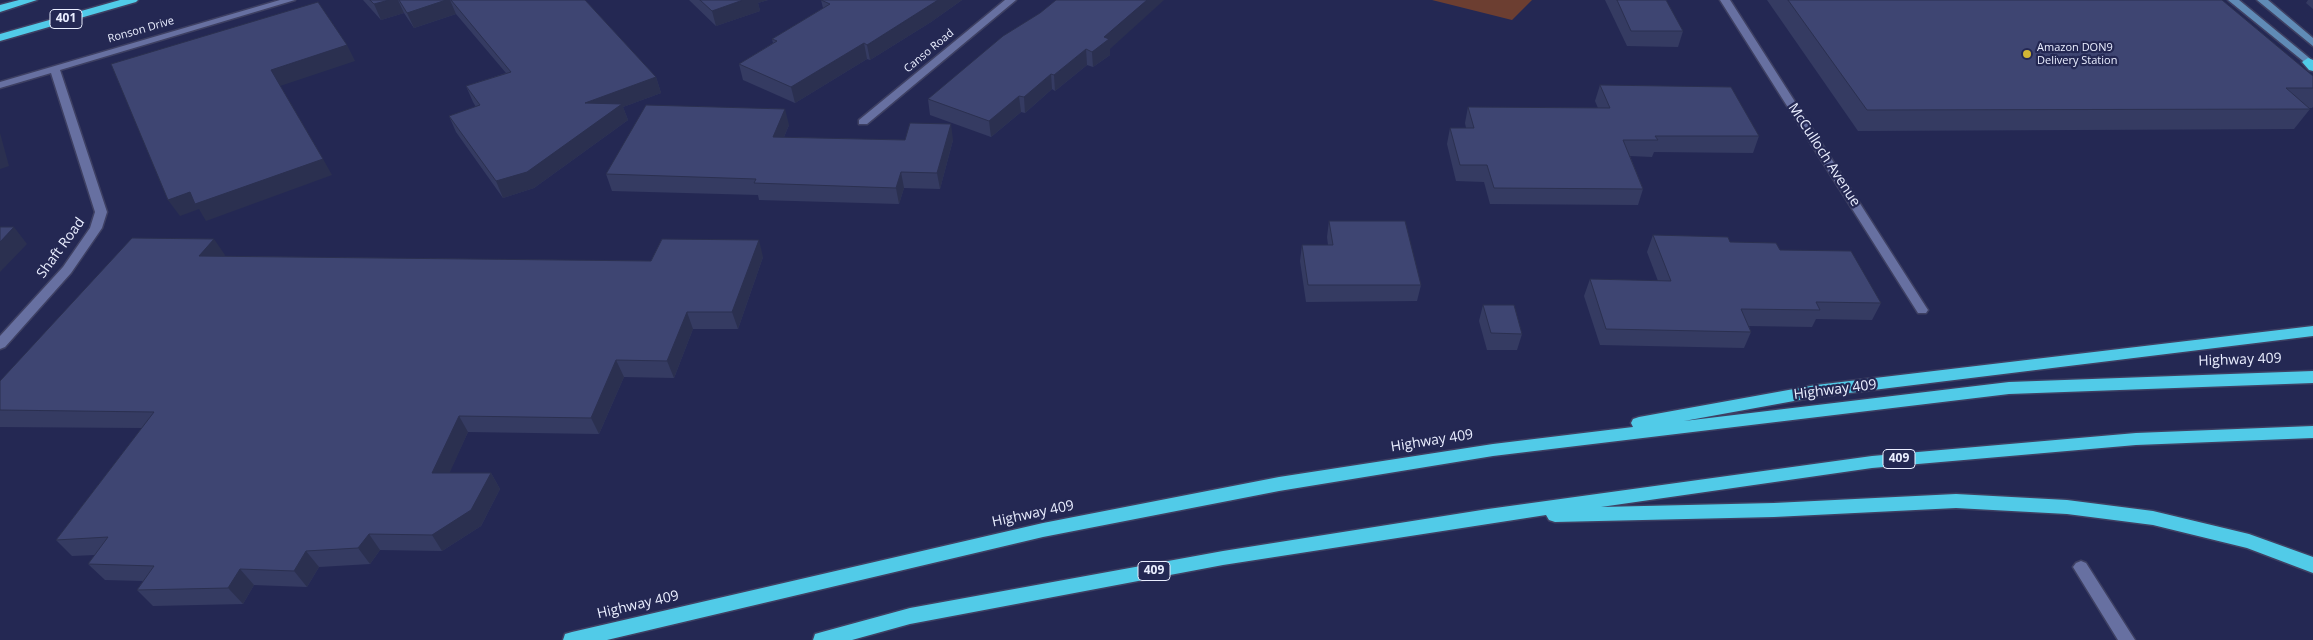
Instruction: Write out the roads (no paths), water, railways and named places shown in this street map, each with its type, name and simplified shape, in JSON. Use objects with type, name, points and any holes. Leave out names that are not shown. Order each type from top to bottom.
[{"type":"highway","points":[[0,9],[31,0]]},
{"type":"highway","name":"401","points":[[0,38],[132,0]]},
{"type":"highway","points":[[1493,450],[1816,391],[2313,331]]},
{"type":"highway","name":"Highway 409","points":[[572,640],[1043,530],[1278,484],[1493,450],[2009,388],[2313,377]]},
{"type":"highway","name":"409","points":[[822,640],[910,616],[1223,558],[1488,516],[1872,462],[2136,439],[2313,432]]},
{"type":"highway","points":[[1488,516],[1774,510],[1956,501],[2066,507],[2153,518],[2249,541],[2313,565]]},
{"type":"main road","points":[[2233,0],[2311,65]]},
{"type":"main road","points":[[2262,0],[2313,43]]},
{"type":"street","name":"Ronson Drive","points":[[0,85],[290,0]]},
{"type":"street","name":"Canso Road","points":[[863,122],[1011,0]]},
{"type":"street","name":"McCulloch Avenue","points":[[1726,0],[1922,310]]},
{"type":"street","name":"Shaft Road","points":[[0,344],[67,270],[96,228],[101,212],[55,69]]},
{"type":"street","points":[[2081,567],[2127,640]]},
{"type":"place","name":"Amazon DON9 Delivery Station","points":[[2027,54]]}]
